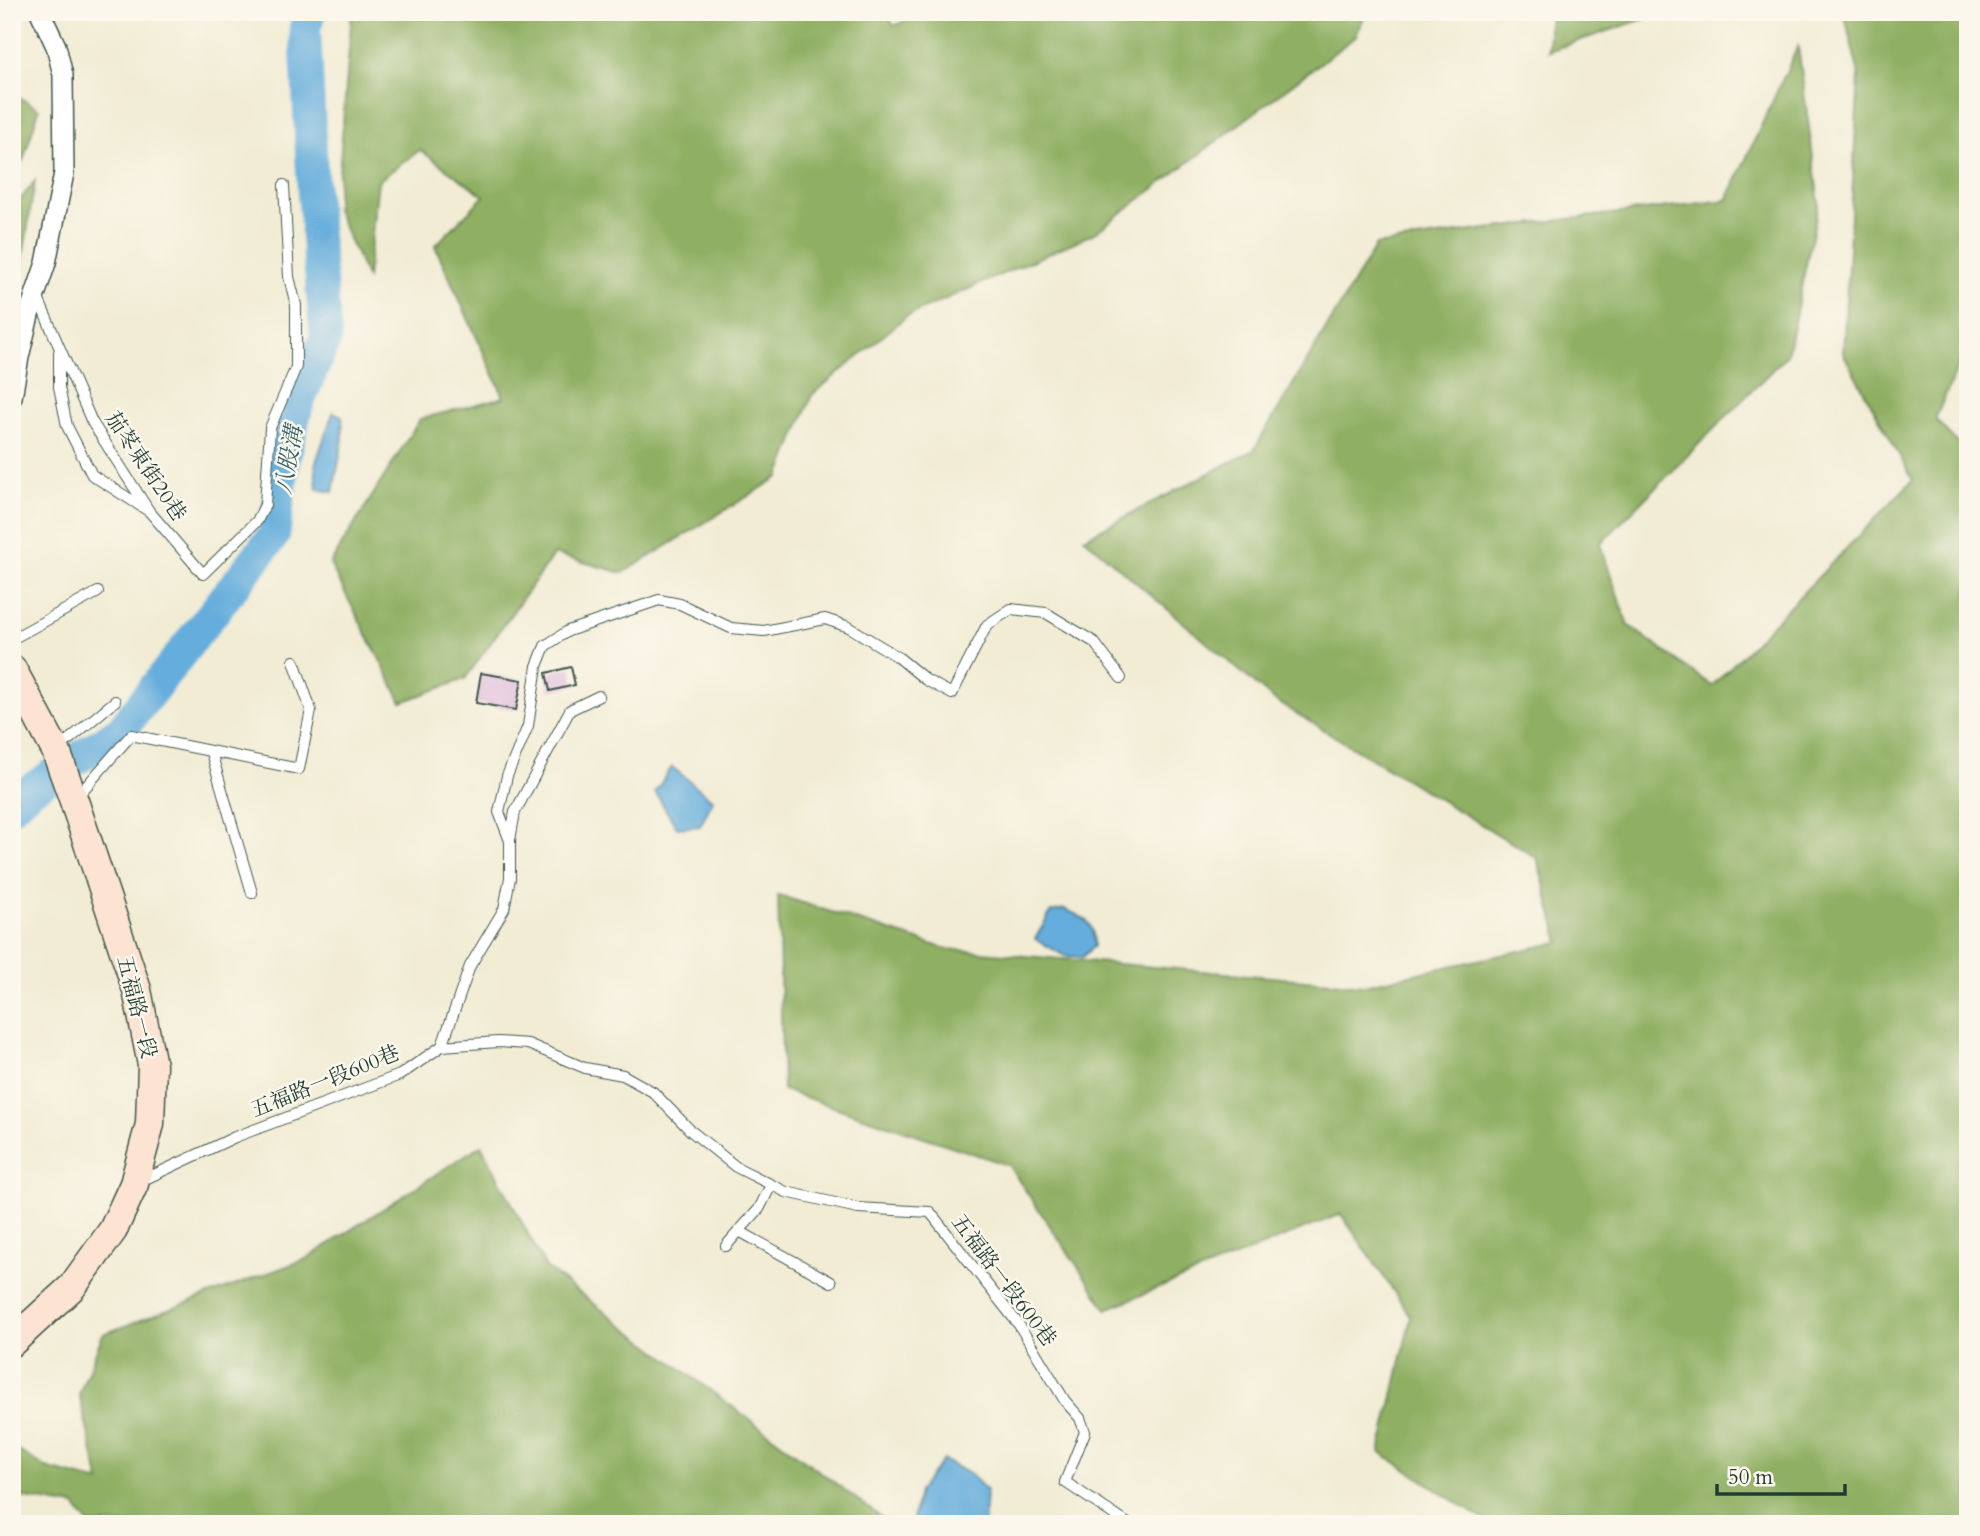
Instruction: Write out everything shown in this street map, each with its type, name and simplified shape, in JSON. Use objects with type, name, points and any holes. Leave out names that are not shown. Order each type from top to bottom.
[{"type":"main road","name":"五福路一段","points":[[12,669],[56,751],[74,801],[137,990],[152,1065],[150,1124],[134,1184],[113,1230],[72,1287],[27,1324]]},
{"type":"street","points":[[12,397],[31,307],[46,263],[64,173],[63,75],[56,46],[40,12]]},
{"type":"lane","name":"茄苳東街20巷","points":[[36,296],[92,422],[149,511],[202,574],[257,521],[265,505],[270,428],[296,367],[296,305],[289,277],[284,185]]},
{"type":"lane","points":[[58,344],[60,387],[67,426],[92,475],[149,511]]},
{"type":"lane","points":[[12,639],[98,592]]},
{"type":"lane","points":[[510,841],[499,812],[507,776],[528,726],[537,666],[545,646],[568,631],[659,600],[680,604],[731,628],[765,631],[825,619],[849,627],[898,657],[926,680],[952,694],[987,625],[1010,609],[1046,613],[1094,642],[1121,678]]},
{"type":"lane","points":[[74,801],[131,735],[299,769],[311,710],[294,661]]},
{"type":"lane","points":[[442,1046],[470,966],[504,909],[510,878],[510,841],[515,811],[570,710],[599,696]]},
{"type":"lane","points":[[56,751],[115,701]]},
{"type":"lane","points":[[211,752],[252,893]]},
{"type":"lane","name":"五福路一段600巷","points":[[134,1184],[235,1137],[400,1075],[442,1046],[498,1042],[528,1044],[585,1068],[623,1076],[653,1093],[691,1131],[736,1167],[786,1192],[858,1208],[930,1212],[1019,1325],[1065,1401],[1080,1418],[1085,1432],[1065,1482],[1128,1524]]},
{"type":"lane","points":[[726,1246],[759,1209],[771,1185]]},
{"type":"lane","points":[[739,1231],[831,1282]]},
{"type":"green space","points":[[352,12],[886,12],[894,26],[923,12],[1366,12],[1356,36],[1095,233],[907,316],[812,395],[779,477],[623,573],[554,554],[465,679],[402,702],[330,564],[420,419],[504,397],[435,246],[484,196],[420,150],[378,181],[367,278],[336,210]]},
{"type":"green space","points":[[1550,12],[1665,12],[1548,51]]},
{"type":"green space","points":[[1844,12],[1968,12],[1968,103],[1964,122],[1968,133],[1968,344],[1935,419],[1968,455],[1968,1524],[1490,1524],[1380,1452],[1411,1317],[1341,1214],[1107,1309],[1008,1165],[783,1090],[778,895],[946,949],[1364,985],[1560,942],[1537,858],[1274,700],[1084,538],[1254,450],[1376,245],[1727,200],[1798,46],[1819,203],[1787,355],[1600,544],[1628,625],[1712,686],[1913,480],[1843,353],[1859,75]]},
{"type":"green space","points":[[12,93],[39,109],[23,161],[12,159]]},
{"type":"green space","points":[[35,181],[20,277],[12,302],[12,210]]},
{"type":"green space","points":[[481,1145],[546,1268],[890,1524],[89,1524],[75,1506],[12,1496],[12,1447],[49,1469],[100,1482],[79,1394],[103,1334],[306,1259]]},
{"type":"water","points":[[333,412],[342,416],[343,439],[333,492],[317,489],[315,465]]},
{"type":"water","points":[[672,767],[713,800],[700,826],[677,828],[655,792]]},
{"type":"water","points":[[1064,909],[1083,918],[1092,931],[1094,946],[1082,957],[1065,956],[1035,939],[1051,912]]},
{"type":"water","points":[[943,1460],[971,1475],[986,1490],[984,1524],[912,1524],[919,1491]]},
{"type":"building","points":[[571,667],[575,685],[550,691],[546,673]]},
{"type":"building","points":[[481,673],[522,680],[516,710],[476,703]]},
{"type":"waterway","name":"八股溝","points":[[12,806],[28,791],[121,730],[274,535],[285,456],[298,404],[326,338],[313,193],[305,28],[310,12]]}]
